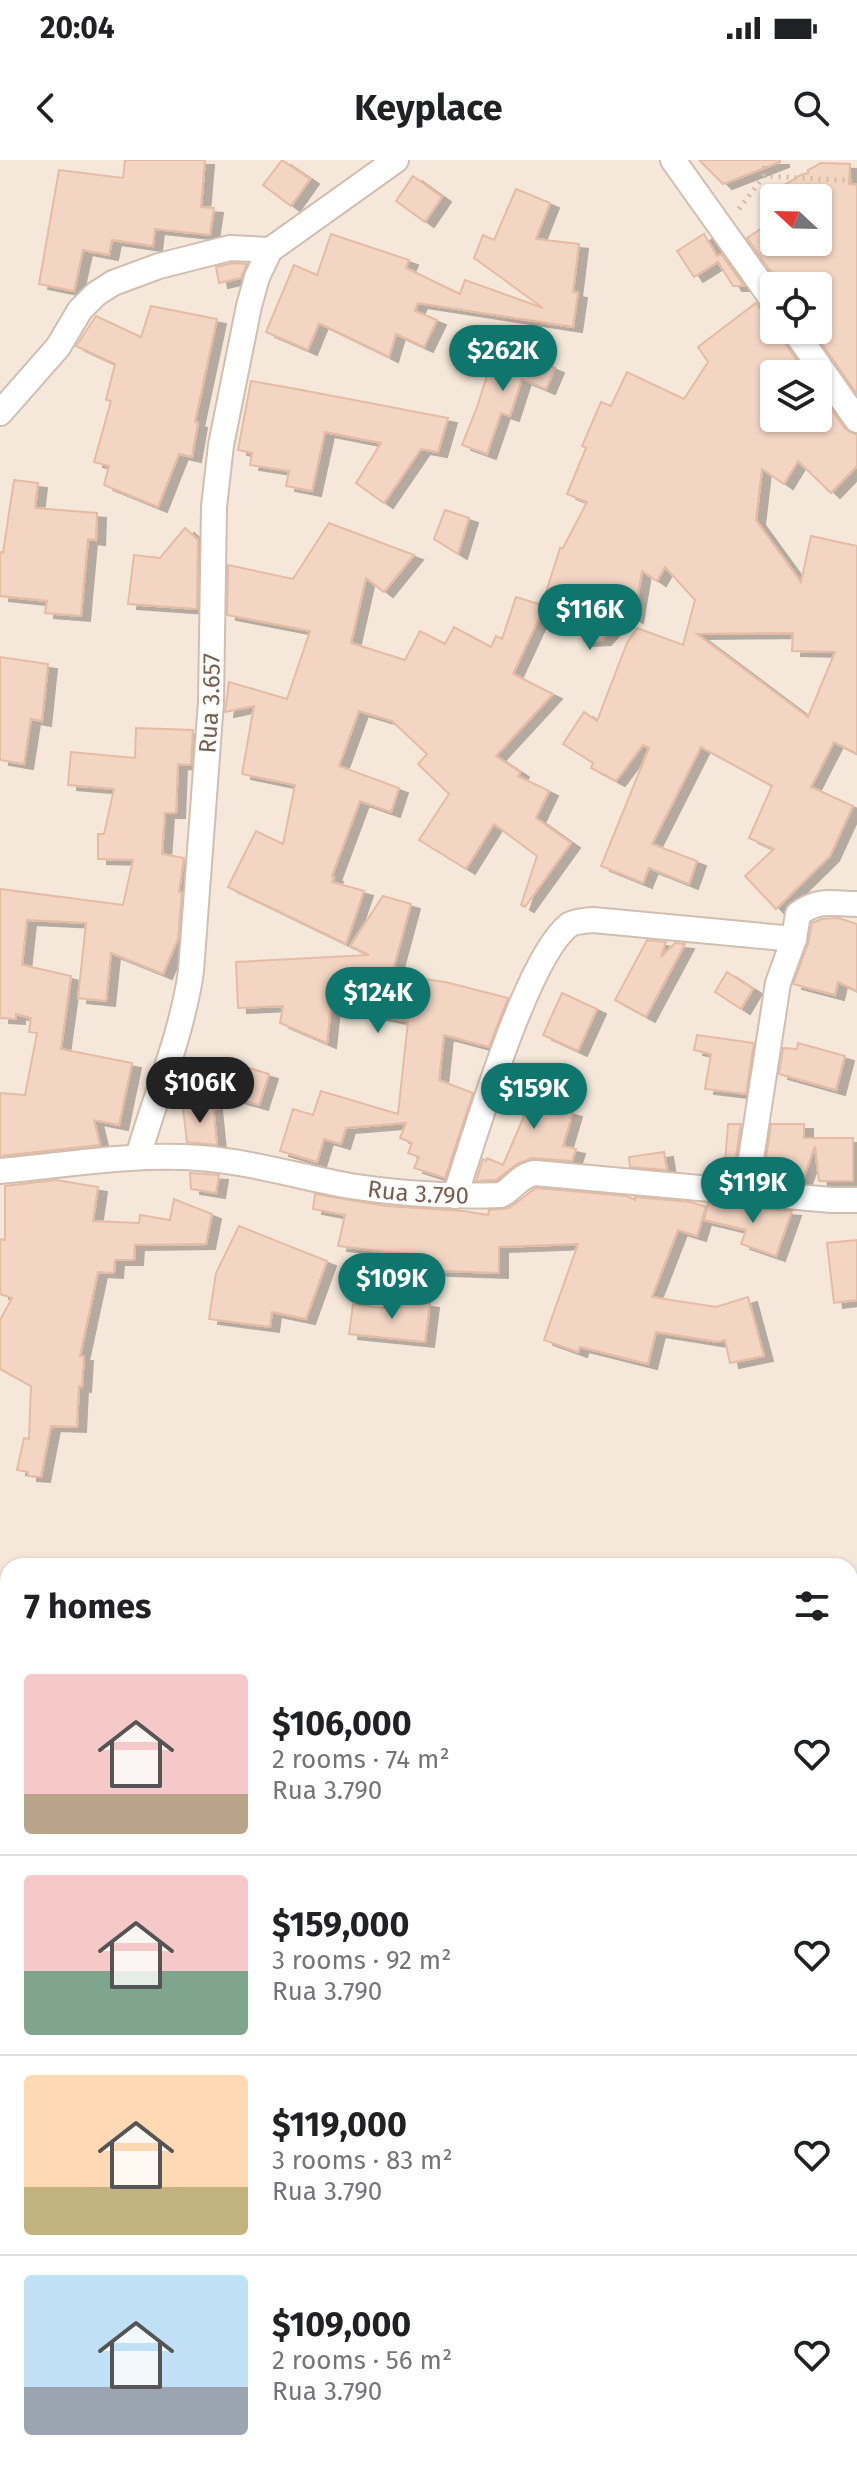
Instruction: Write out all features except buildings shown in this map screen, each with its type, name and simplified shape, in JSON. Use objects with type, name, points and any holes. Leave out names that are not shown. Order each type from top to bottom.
[{"type":"street","points":[[0,413],[58,347],[80,310],[113,283],[159,266],[230,248],[270,250],[396,160]]},
{"type":"street","points":[[673,160],[760,282]]},
{"type":"street","name":"Rua 3.657","points":[[138,1157],[151,1110],[178,1037],[190,984],[211,702],[214,507],[221,445],[249,306],[257,277],[270,250]]},
{"type":"street","points":[[804,344],[857,420]]},
{"type":"street","points":[[746,1191],[778,983],[794,939],[798,914],[810,905],[822,902],[857,904]]},
{"type":"street","points":[[455,1196],[501,1061],[532,982],[554,942],[571,923],[593,920],[794,939]]},
{"type":"street","name":"Rua 3.790","points":[[0,1171],[138,1157],[201,1158],[406,1194],[501,1195],[526,1174],[535,1173],[857,1200]]},
{"type":"path","points":[[722,228],[754,192],[764,176],[765,160]]},
{"type":"path","points":[[764,176],[857,181]]},
{"type":"shaded area","points":[[0,160],[857,160],[857,1558],[0,1558]]}]
